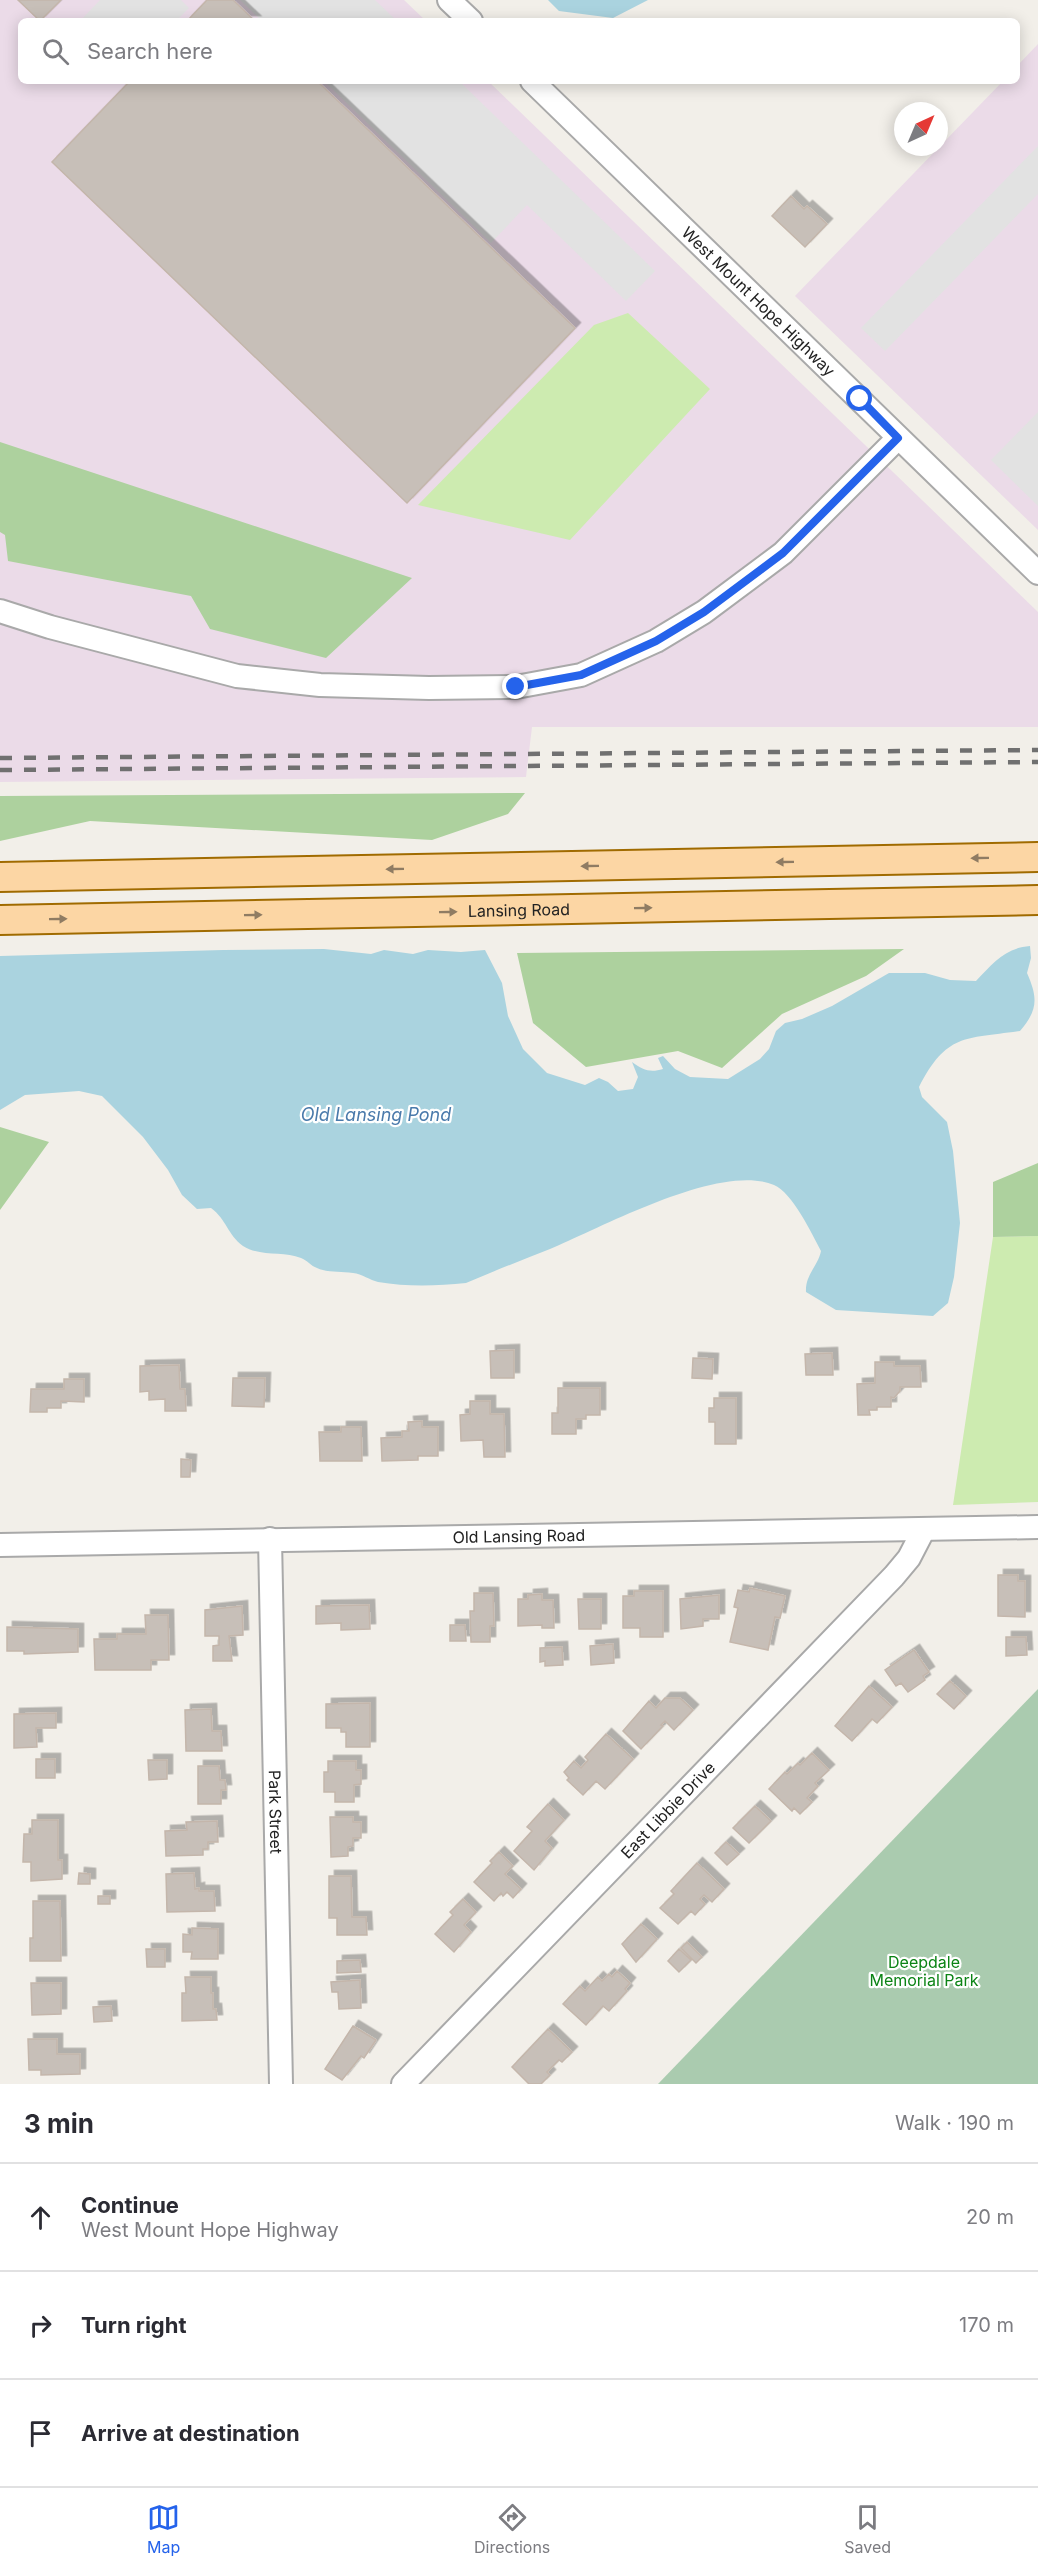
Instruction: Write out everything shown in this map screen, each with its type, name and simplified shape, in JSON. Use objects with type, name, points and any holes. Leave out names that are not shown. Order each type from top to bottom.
[{"type":"main road","points":[[0,877],[1038,857]]},
{"type":"main road","name":"Lansing Road","points":[[0,920],[1038,900]]},
{"type":"street","points":[[449,0],[468,18]]},
{"type":"street","name":"West Mount Hope Highway","points":[[535,84],[1038,573]]},
{"type":"street","points":[[0,611],[50,627],[249,677],[320,685],[429,688],[516,687],[581,675],[656,641],[704,612],[783,553],[898,438]]},
{"type":"street","name":"Old Lansing Road","points":[[0,1545],[1038,1527]]},
{"type":"street","name":"East Libbie Drive","points":[[403,2084],[894,1576],[909,1558],[924,1529]]},
{"type":"street","name":"Park Street","points":[[270,1539],[281,2084]]},
{"type":"shaded area","points":[[0,0],[404,0],[423,18],[18,18],[18,84],[491,84],[1038,612],[1038,727],[532,727],[526,777],[0,782]]},
{"type":"shaded area","points":[[100,0],[181,0],[189,8],[179,18],[83,18]]},
{"type":"shaded area","points":[[240,0],[375,0],[394,18],[259,18]]},
{"type":"shaded area","points":[[1038,44],[1038,530],[795,296],[930,156],[948,156],[948,138],[1000,84],[1020,84],[1020,63]]},
{"type":"shaded area","points":[[327,84],[462,84],[655,271],[626,301],[527,205],[491,243]]},
{"type":"shaded area","points":[[1038,146],[1038,194],[885,351],[861,328]]},
{"type":"shaded area","points":[[1038,412],[1038,506],[991,460]]},
{"type":"green space","points":[[628,313],[710,389],[570,540],[418,505],[594,325]]},
{"type":"green space","points":[[0,442],[412,578],[326,658],[210,629],[191,596],[8,561],[5,535],[0,532]]},
{"type":"green space","points":[[525,793],[508,814],[432,840],[90,821],[0,841],[0,796]]},
{"type":"green space","points":[[904,949],[866,976],[782,1014],[722,1068],[678,1051],[586,1067],[533,1023],[517,953]]},
{"type":"green space","points":[[0,1127],[49,1142],[0,1210]]},
{"type":"green space","points":[[1038,1163],[1038,1236],[993,1237],[993,1182]]},
{"type":"green space","points":[[1038,1236],[1038,1502],[953,1505],[993,1237]]},
{"type":"green space","name":"Deepdale Memorial Park","points":[[1038,1689],[1038,2084],[658,2084]]},
{"type":"water","points":[[548,0],[648,0],[613,18],[559,11]]},
{"type":"water","name":"Old Lansing Pond","points":[[1030,946],[1031,958],[1027,973],[1033,990],[1034,1003],[1026,1024],[1020,1031],[971,1038],[959,1042],[939,1057],[919,1087],[922,1097],[947,1122],[953,1151],[960,1223],[954,1277],[948,1303],[933,1316],[836,1310],[806,1292],[806,1286],[821,1251],[794,1204],[781,1189],[774,1185],[751,1180],[724,1182],[694,1189],[630,1213],[466,1283],[400,1285],[378,1282],[348,1272],[321,1270],[301,1258],[257,1252],[243,1246],[211,1208],[197,1209],[182,1195],[168,1170],[143,1137],[102,1096],[79,1091],[25,1095],[0,1110],[0,956],[223,950],[324,949],[371,954],[384,950],[413,954],[428,950],[461,952],[485,950],[502,983],[508,1016],[523,1049],[547,1073],[585,1085],[599,1078],[618,1091],[633,1089],[638,1077],[632,1062],[654,1071],[663,1069],[658,1058],[663,1056],[675,1069],[690,1077],[728,1079],[760,1059],[769,1049],[776,1031],[785,1023],[802,1019],[832,1006],[889,973],[925,973],[950,980],[976,981],[1006,953]]},
{"type":"building","points":[[18,0],[61,0],[43,18],[37,18]]},
{"type":"building","points":[[207,0],[233,0],[252,18],[190,18]]},
{"type":"building","points":[[127,84],[320,84],[575,328],[407,503],[52,162]]},
{"type":"building","points":[[791,196],[804,209],[807,206],[827,224],[805,247],[772,216]]},
{"type":"building","points":[[514,1350],[514,1378],[491,1378],[490,1351]]},
{"type":"building","points":[[832,1353],[833,1375],[806,1375],[805,1354]]},
{"type":"building","points":[[693,1358],[713,1359],[712,1379],[692,1378]]},
{"type":"building","points":[[875,1362],[894,1362],[894,1366],[920,1366],[921,1387],[900,1387],[900,1391],[894,1398],[891,1397],[891,1407],[877,1407],[877,1410],[869,1410],[870,1415],[858,1415],[857,1384],[875,1383]]},
{"type":"building","points":[[179,1365],[180,1389],[185,1389],[186,1411],[165,1411],[165,1399],[149,1400],[149,1391],[140,1392],[140,1366]]},
{"type":"building","points":[[233,1378],[265,1378],[264,1407],[232,1406]]},
{"type":"building","points":[[64,1379],[84,1379],[84,1402],[61,1401],[61,1408],[47,1408],[47,1412],[30,1412],[31,1389],[64,1389]]},
{"type":"building","points":[[558,1388],[600,1388],[600,1415],[586,1415],[586,1419],[576,1419],[576,1434],[552,1434],[552,1413],[558,1413]]},
{"type":"building","points":[[714,1398],[736,1398],[736,1444],[715,1444],[715,1422],[709,1422],[709,1408],[714,1408]]},
{"type":"building","points":[[470,1401],[490,1401],[490,1414],[504,1414],[505,1457],[484,1457],[483,1440],[461,1441],[460,1415],[470,1414]]},
{"type":"building","points":[[422,1421],[422,1427],[438,1427],[438,1456],[418,1456],[418,1460],[382,1461],[381,1438],[402,1437],[402,1431],[409,1431],[408,1422]]},
{"type":"building","points":[[341,1427],[361,1427],[362,1461],[320,1461],[319,1432],[341,1432]]},
{"type":"building","points":[[181,1459],[191,1460],[190,1477],[181,1477]]},
{"type":"building","points":[[998,1575],[1018,1575],[1018,1581],[1025,1581],[1025,1617],[998,1616]]},
{"type":"building","points":[[750,1588],[785,1596],[780,1618],[775,1617],[768,1650],[730,1642],[738,1608],[734,1607],[738,1590],[749,1592]]},
{"type":"building","points":[[634,1591],[663,1591],[663,1637],[640,1637],[640,1628],[623,1628],[623,1596],[634,1596]]},
{"type":"building","points":[[474,1593],[493,1593],[494,1626],[490,1626],[490,1642],[471,1642],[470,1611],[474,1611]]},
{"type":"building","points":[[542,1594],[542,1600],[553,1600],[554,1628],[542,1628],[542,1625],[518,1626],[518,1599],[528,1599],[528,1595]]},
{"type":"building","points":[[719,1595],[719,1619],[703,1619],[703,1626],[681,1629],[680,1599]]},
{"type":"building","points":[[578,1599],[601,1599],[601,1629],[579,1629]]},
{"type":"building","points":[[369,1605],[370,1629],[341,1630],[341,1623],[316,1624],[316,1606]]},
{"type":"building","points":[[242,1606],[243,1635],[229,1636],[232,1661],[213,1661],[213,1646],[219,1645],[219,1636],[205,1636],[205,1610]]},
{"type":"building","points":[[145,1615],[168,1615],[169,1660],[151,1660],[151,1670],[95,1670],[94,1639],[117,1639],[117,1634],[146,1634]]},
{"type":"building","points":[[450,1625],[465,1625],[466,1641],[450,1641]]},
{"type":"building","points":[[7,1627],[78,1629],[78,1652],[24,1654],[24,1651],[7,1651]]},
{"type":"building","points":[[1006,1637],[1026,1637],[1027,1655],[1006,1656]]},
{"type":"building","points":[[613,1644],[614,1663],[591,1665],[590,1646]]},
{"type":"building","points":[[562,1647],[563,1665],[545,1666],[545,1661],[540,1662],[540,1648]]},
{"type":"building","points":[[914,1650],[929,1672],[923,1676],[925,1680],[908,1692],[901,1683],[896,1686],[885,1670]]},
{"type":"building","points":[[950,1681],[966,1696],[954,1709],[937,1694]]},
{"type":"building","points":[[869,1686],[892,1707],[877,1723],[872,1719],[852,1741],[835,1726]]},
{"type":"building","points":[[665,1698],[680,1698],[693,1710],[674,1730],[665,1721],[641,1749],[623,1731],[649,1701],[656,1708]]},
{"type":"building","points":[[370,1703],[370,1747],[346,1747],[346,1732],[341,1732],[341,1728],[326,1728],[326,1704]]},
{"type":"building","points":[[211,1709],[212,1731],[221,1731],[222,1751],[186,1751],[185,1710]]},
{"type":"building","points":[[56,1713],[56,1728],[36,1728],[37,1747],[14,1748],[14,1714]]},
{"type":"building","points":[[606,1734],[633,1759],[605,1789],[596,1781],[583,1795],[567,1780],[569,1778],[564,1772],[574,1761],[581,1768],[588,1760],[585,1757]]},
{"type":"building","points":[[812,1753],[829,1770],[815,1783],[818,1786],[807,1798],[812,1802],[800,1814],[794,1808],[792,1811],[769,1789],[785,1772],[787,1774],[798,1763],[800,1765]]},
{"type":"building","points":[[36,1759],[55,1759],[55,1778],[36,1778]]},
{"type":"building","points":[[148,1760],[167,1760],[167,1779],[149,1780]]},
{"type":"building","points":[[328,1761],[356,1761],[356,1770],[361,1770],[361,1784],[354,1785],[354,1802],[335,1802],[335,1792],[324,1792],[324,1772],[328,1772]]},
{"type":"building","points":[[198,1766],[219,1766],[220,1780],[225,1780],[226,1790],[221,1790],[221,1804],[198,1804]]},
{"type":"building","points":[[548,1804],[564,1820],[545,1841],[552,1848],[534,1870],[514,1851],[532,1831],[527,1827]]},
{"type":"building","points":[[755,1806],[771,1821],[749,1843],[733,1828]]},
{"type":"building","points":[[330,1817],[353,1817],[353,1822],[361,1822],[361,1838],[353,1838],[353,1846],[348,1847],[348,1856],[331,1857]]},
{"type":"building","points":[[32,1820],[58,1820],[58,1860],[62,1860],[62,1879],[31,1881],[31,1862],[23,1862],[24,1834],[32,1834]]},
{"type":"building","points":[[217,1821],[218,1842],[208,1842],[208,1849],[203,1849],[203,1855],[166,1856],[165,1831],[187,1830],[186,1822]]},
{"type":"building","points":[[726,1842],[739,1854],[727,1865],[715,1853]]},
{"type":"building","points":[[499,1852],[513,1866],[505,1874],[521,1889],[513,1898],[507,1892],[503,1896],[501,1893],[494,1901],[474,1882]]},
{"type":"building","points":[[697,1863],[724,1889],[712,1902],[704,1895],[700,1899],[705,1904],[695,1915],[691,1911],[678,1924],[660,1908],[674,1894],[671,1891]]},
{"type":"building","points":[[79,1873],[90,1874],[90,1884],[78,1884]]},
{"type":"building","points":[[194,1873],[195,1889],[214,1891],[215,1911],[167,1912],[166,1874]]},
{"type":"building","points":[[329,1876],[351,1876],[352,1917],[366,1917],[367,1935],[337,1935],[337,1918],[329,1918]]},
{"type":"building","points":[[98,1896],[110,1896],[110,1904],[98,1904]]},
{"type":"building","points":[[463,1899],[476,1912],[464,1925],[471,1932],[454,1952],[435,1934],[453,1915],[450,1912]]},
{"type":"building","points":[[33,1901],[60,1901],[61,1961],[30,1961],[30,1938],[33,1938]]},
{"type":"building","points":[[641,1924],[657,1939],[636,1962],[622,1944]]},
{"type":"building","points":[[192,1928],[218,1929],[218,1959],[191,1959],[192,1952],[183,1952],[183,1934],[192,1935]]},
{"type":"building","points":[[687,1942],[702,1957],[696,1963],[681,1948]]},
{"type":"building","points":[[146,1949],[165,1949],[165,1967],[147,1967]]},
{"type":"building","points":[[679,1949],[691,1960],[679,1972],[668,1961]]},
{"type":"building","points":[[360,1960],[361,1972],[337,1973],[337,1961]]},
{"type":"building","points":[[617,1971],[630,1983],[625,1989],[627,1991],[609,2011],[603,2006],[586,2025],[563,2004],[580,1986],[585,1991],[598,1977],[602,1981],[609,1974],[612,1977]]},
{"type":"building","points":[[185,1977],[211,1977],[213,2009],[216,2009],[217,2020],[182,2021],[182,1993],[186,1993]]},
{"type":"building","points":[[360,1980],[361,2008],[339,2009],[338,1992],[332,1992],[331,1982]]},
{"type":"building","points":[[31,1983],[61,1983],[61,2014],[32,2015]]},
{"type":"building","points":[[111,2006],[112,2021],[94,2022],[93,2007]]},
{"type":"building","points":[[353,2026],[376,2040],[364,2058],[361,2056],[342,2080],[325,2069]]},
{"type":"building","points":[[548,2029],[572,2052],[562,2062],[559,2060],[547,2072],[550,2075],[541,2084],[529,2084],[512,2067]]},
{"type":"building","points":[[28,2039],[57,2039],[57,2054],[80,2054],[80,2074],[41,2075],[41,2070],[29,2070]]},
{"type":"railway","points":[[0,758],[1038,750]]},
{"type":"railway","points":[[0,770],[1038,762]]},
{"type":"route","points":[[516,687],[581,675],[656,641],[704,612],[783,553],[898,438],[860,399]]}]
